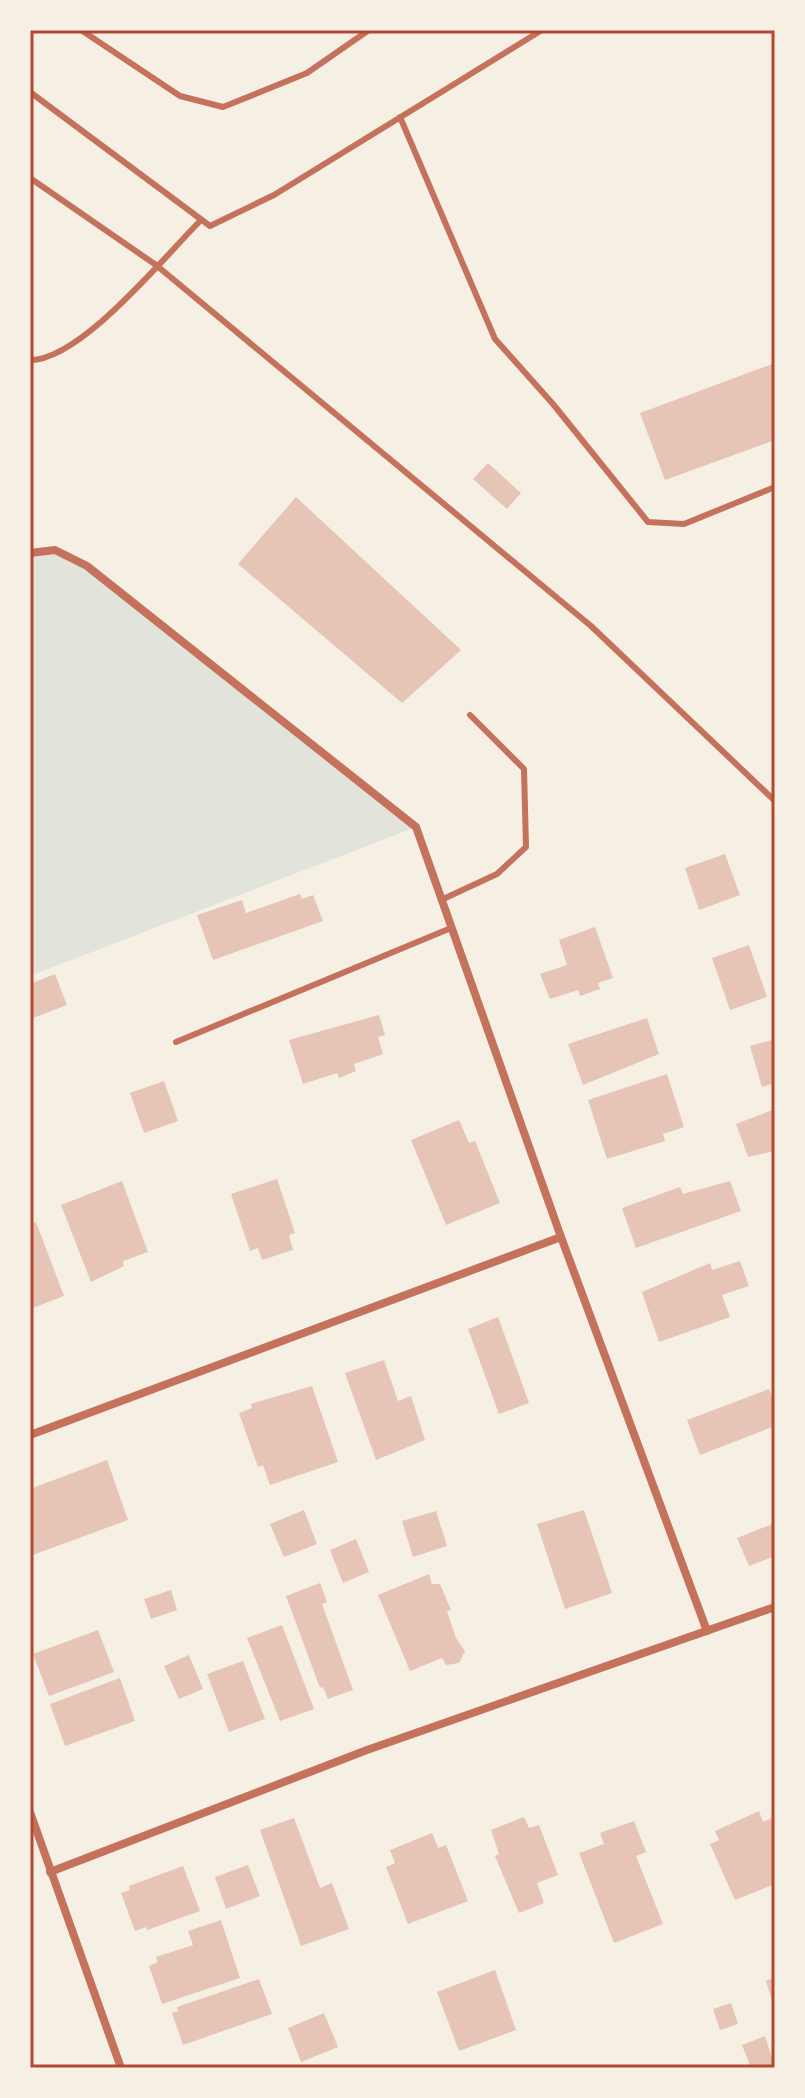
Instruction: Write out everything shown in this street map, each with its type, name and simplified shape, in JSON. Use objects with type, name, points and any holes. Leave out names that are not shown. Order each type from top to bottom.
[{"type":"street","points":[[30,553],[55,550],[87,566],[416,827],[561,1237],[707,1631]]},
{"type":"street","points":[[30,1435],[561,1237]]},
{"type":"street","points":[[50,1872],[367,1750],[775,1607]]},
{"type":"street","points":[[30,1812],[121,2068]]},
{"type":"lane","points":[[81,30],[180,96],[223,107],[307,73],[369,30]]},
{"type":"lane","points":[[30,92],[210,226],[274,195],[542,30]]},
{"type":"lane","points":[[400,117],[495,339],[553,404],[648,522],[684,524],[775,487]]},
{"type":"lane","points":[[30,178],[156,265],[591,626],[775,801]]},
{"type":"lane","points":[[30,360],[44,360],[87,336],[201,220]]},
{"type":"lane","points":[[441,900],[497,874],[526,847],[524,769],[470,715]]},
{"type":"lane","points":[[176,1042],[451,928]]},
{"type":"shaded area","points":[[55,550],[87,566],[416,827],[30,976],[30,553]]},
{"type":"building","points":[[775,363],[775,440],[665,480],[640,413]]},
{"type":"building","points":[[488,463],[521,493],[507,509],[473,479]]},
{"type":"building","points":[[296,497],[461,650],[402,703],[238,564]]},
{"type":"building","points":[[725,854],[740,895],[699,910],[685,868]]},
{"type":"building","points":[[300,894],[302,899],[313,895],[323,921],[213,960],[197,915],[242,900],[246,913]]},
{"type":"building","points":[[595,927],[613,978],[598,983],[600,989],[580,996],[578,990],[550,999],[540,974],[567,965],[559,940]]},
{"type":"building","points":[[749,945],[767,997],[730,1010],[712,958]]},
{"type":"building","points":[[55,974],[67,1005],[33,1018],[30,984]]},
{"type":"building","points":[[379,1015],[385,1035],[378,1037],[383,1054],[354,1064],[356,1071],[339,1078],[337,1073],[303,1084],[289,1040]]},
{"type":"building","points":[[647,1018],[659,1054],[583,1085],[568,1044]]},
{"type":"building","points":[[775,1039],[775,1083],[762,1087],[750,1046]]},
{"type":"building","points":[[667,1074],[684,1127],[663,1134],[665,1141],[607,1159],[588,1100]]},
{"type":"building","points":[[164,1081],[178,1121],[144,1133],[130,1093]]},
{"type":"building","points":[[775,1109],[775,1151],[748,1157],[736,1124]]},
{"type":"building","points":[[459,1120],[469,1143],[475,1141],[500,1203],[446,1225],[411,1140]]},
{"type":"building","points":[[277,1179],[295,1233],[289,1235],[293,1250],[262,1260],[258,1248],[250,1251],[231,1194]]},
{"type":"building","points":[[122,1181],[148,1252],[123,1261],[124,1266],[91,1282],[61,1205]]},
{"type":"building","points":[[730,1181],[741,1211],[636,1248],[622,1208],[680,1187],[683,1194]]},
{"type":"building","points":[[36,1222],[64,1296],[30,1309],[30,1224]]},
{"type":"building","points":[[740,1261],[749,1286],[722,1295],[730,1317],[659,1342],[642,1292],[710,1263],[712,1270]]},
{"type":"building","points":[[498,1317],[529,1403],[499,1414],[468,1329]]},
{"type":"building","points":[[384,1360],[398,1401],[411,1396],[425,1440],[376,1460],[345,1373]]},
{"type":"building","points":[[312,1386],[338,1462],[270,1485],[263,1465],[258,1467],[239,1413],[252,1408],[251,1404]]},
{"type":"building","points":[[769,1389],[775,1404],[775,1426],[700,1455],[687,1420]]},
{"type":"building","points":[[107,1460],[128,1520],[30,1556],[30,1489]]},
{"type":"building","points":[[304,1510],[317,1544],[284,1557],[270,1524]]},
{"type":"building","points":[[584,1510],[612,1593],[565,1609],[537,1524]]},
{"type":"building","points":[[436,1511],[447,1546],[413,1557],[402,1521]]},
{"type":"building","points":[[775,1523],[775,1556],[749,1566],[737,1538]]},
{"type":"building","points":[[356,1539],[369,1572],[343,1583],[330,1550]]},
{"type":"building","points":[[429,1574],[432,1584],[440,1584],[451,1610],[447,1611],[456,1638],[465,1651],[459,1663],[446,1665],[442,1658],[410,1671],[378,1595]]},
{"type":"building","points":[[320,1583],[327,1602],[322,1604],[353,1690],[328,1699],[323,1687],[320,1688],[286,1596]]},
{"type":"building","points":[[171,1590],[177,1610],[151,1619],[144,1599]]},
{"type":"building","points":[[282,1625],[314,1709],[280,1721],[247,1638]]},
{"type":"building","points":[[98,1630],[114,1672],[49,1696],[33,1654]]},
{"type":"building","points":[[189,1655],[203,1689],[179,1699],[164,1666]]},
{"type":"building","points":[[243,1661],[265,1719],[229,1732],[207,1674]]},
{"type":"building","points":[[120,1678],[135,1721],[65,1746],[50,1704]]},
{"type":"building","points":[[759,1811],[763,1822],[771,1818],[775,1827],[775,1884],[735,1900],[710,1844],[719,1840],[715,1831]]},
{"type":"building","points":[[524,1817],[529,1828],[539,1825],[558,1875],[537,1883],[544,1903],[519,1913],[495,1856],[499,1854],[491,1830]]},
{"type":"building","points":[[294,1818],[320,1888],[332,1883],[349,1929],[301,1946],[260,1830]]},
{"type":"building","points":[[634,1821],[646,1852],[636,1856],[663,1924],[614,1943],[579,1853],[604,1844],[600,1833]]},
{"type":"building","points":[[432,1833],[438,1848],[446,1845],[468,1901],[408,1924],[386,1867],[395,1863],[390,1850]]},
{"type":"building","points":[[248,1865],[260,1896],[226,1909],[215,1877]]},
{"type":"building","points":[[183,1866],[200,1911],[147,1930],[146,1927],[135,1931],[121,1893],[130,1890],[129,1886]]},
{"type":"building","points":[[221,1920],[240,1978],[162,2004],[149,1966],[158,1962],[156,1957],[193,1945],[188,1931]]},
{"type":"building","points":[[495,1970],[516,2030],[459,2051],[437,1992]]},
{"type":"building","points":[[775,1977],[775,2007],[774,2007],[766,1981]]},
{"type":"building","points":[[259,1979],[272,2014],[183,2045],[172,2013],[178,2011],[177,2007]]},
{"type":"building","points":[[731,2003],[738,2024],[720,2030],[713,2009]]},
{"type":"building","points":[[324,2013],[338,2047],[301,2062],[288,2028]]},
{"type":"building","points":[[765,2036],[775,2068],[751,2068],[742,2045]]}]
